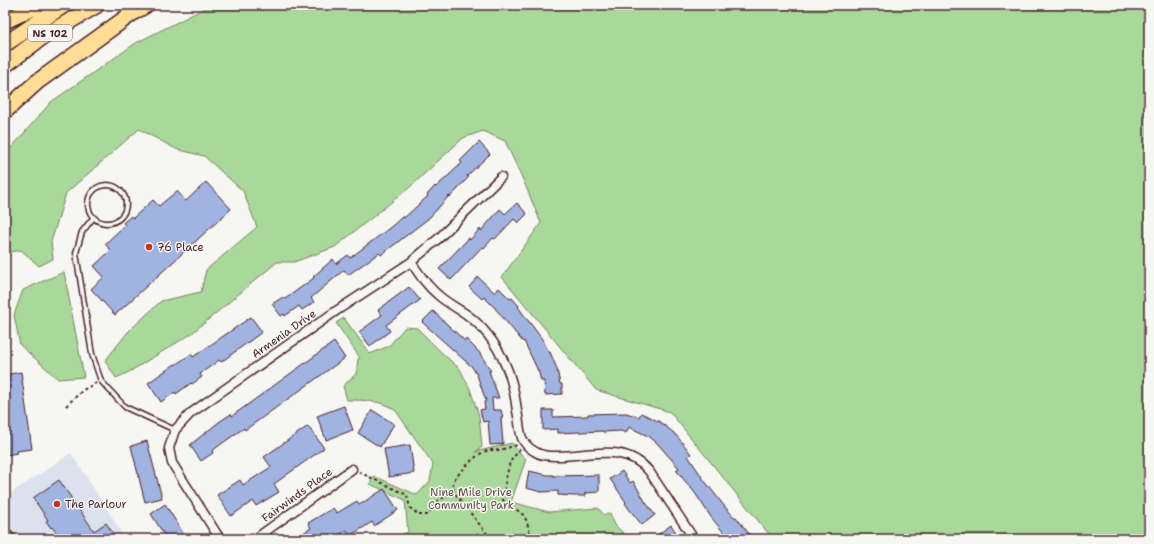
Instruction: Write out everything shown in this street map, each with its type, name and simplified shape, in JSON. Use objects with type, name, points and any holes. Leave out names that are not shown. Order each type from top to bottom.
[{"type":"highway","points":[[5,21],[39,5]]},
{"type":"highway","name":"NS 102","points":[[5,44],[64,5]]},
{"type":"highway","name":"NS 102","points":[[5,65],[41,38],[96,5]]},
{"type":"highway","points":[[5,111],[37,82],[134,12],[146,5]]},
{"type":"street","name":"Armenia Drive","points":[[220,539],[172,463],[169,448],[175,430],[191,412],[336,311],[411,262],[439,238],[501,178]]},
{"type":"street","points":[[411,262],[425,282],[435,292],[472,320],[497,347],[512,380],[520,431],[525,443],[533,450],[544,455],[562,456],[613,452],[632,457],[644,465],[649,471],[694,539]]},
{"type":"street","name":"Fairwinds Place","points":[[255,539],[352,469]]},
{"type":"street","points":[[5,531],[11,539]]},
{"type":"lane","points":[[111,185],[122,191],[126,202],[126,208],[120,219],[115,222],[104,223],[93,218],[88,207],[90,195],[94,190],[99,186],[111,185]]},
{"type":"lane","points":[[93,218],[82,232],[76,254],[92,354],[101,381],[125,406],[175,430]]},
{"type":"path","points":[[66,406],[83,390],[101,381]]},
{"type":"path","points":[[491,539],[457,496],[453,484],[455,478],[473,459],[483,452],[500,450],[525,443]]},
{"type":"path","points":[[525,443],[510,462],[503,500],[508,506],[522,513],[531,539]]},
{"type":"path","points":[[352,469],[407,496],[410,508],[419,515],[427,515],[438,501],[454,490]]},
{"type":"shaded area","points":[[71,453],[126,539],[5,539],[5,497]]},
{"type":"green space","points":[[211,5],[1149,5],[1149,539],[773,539],[670,412],[596,390],[502,277],[541,223],[505,141],[483,131],[463,138],[409,188],[335,247],[294,262],[277,262],[191,334],[129,372],[116,378],[105,361],[128,332],[161,301],[201,292],[206,270],[257,227],[243,191],[204,156],[176,149],[139,129],[66,193],[51,242],[53,259],[39,266],[21,250],[5,253],[5,155],[51,102],[136,43]]},
{"type":"green space","points":[[64,272],[84,377],[58,379],[20,345],[14,315],[23,290]]},
{"type":"green space","name":"Nine Mile Drive Community Park","points":[[344,318],[370,354],[389,346],[405,327],[417,328],[460,369],[470,389],[479,416],[482,447],[475,452],[512,443],[526,459],[511,502],[549,512],[598,508],[604,515],[610,513],[615,525],[625,535],[619,539],[393,539],[408,532],[405,500],[370,484],[374,476],[417,495],[430,481],[433,464],[396,411],[391,407],[379,403],[347,400],[343,386],[356,374],[358,359],[360,358],[336,323]]},
{"type":"building","points":[[479,142],[490,154],[467,176],[468,178],[429,218],[381,255],[379,253],[348,275],[344,270],[311,298],[314,302],[302,310],[299,306],[285,316],[284,314],[281,316],[272,304],[283,297],[285,299],[314,278],[313,277],[333,259],[336,264],[348,255],[350,258],[403,216],[404,218],[428,196],[427,195],[435,186],[436,187],[462,163],[460,161]]},
{"type":"building","name":"76 Place","points":[[206,182],[231,209],[115,315],[91,289],[104,277],[94,266],[111,250],[105,244],[125,225],[123,223],[131,216],[133,218],[153,200],[159,206],[177,191],[186,201]]},
{"type":"building","points":[[517,203],[527,214],[518,223],[514,219],[495,239],[493,238],[484,248],[482,247],[451,280],[439,269],[469,238],[470,240],[480,229],[481,231],[500,209],[505,214]]},
{"type":"building","points":[[478,277],[495,293],[499,288],[510,299],[512,298],[519,306],[518,307],[550,352],[557,369],[560,384],[562,384],[562,394],[545,395],[544,381],[541,381],[539,373],[524,341],[523,342],[484,297],[482,299],[469,287]]},
{"type":"building","points":[[409,287],[420,300],[386,325],[390,331],[370,346],[359,332],[382,315],[378,310]]},
{"type":"building","points":[[433,311],[479,352],[491,371],[489,371],[499,398],[492,398],[493,410],[501,410],[503,418],[501,418],[503,444],[490,445],[488,421],[483,422],[480,410],[485,409],[484,402],[486,401],[477,375],[472,367],[422,322]]},
{"type":"building","points":[[251,317],[262,332],[221,362],[219,360],[200,374],[202,377],[192,384],[191,383],[176,394],[175,392],[161,402],[148,383],[191,354],[193,357]]},
{"type":"building","points":[[334,342],[345,358],[245,430],[244,428],[224,442],[212,451],[213,453],[201,461],[190,445],[219,422],[231,414],[232,416]]},
{"type":"building","points":[[21,372],[32,449],[16,451],[17,453],[7,455],[7,452],[5,453],[5,375]]},
{"type":"building","points":[[344,406],[353,430],[326,440],[317,416]]},
{"type":"building","points":[[372,410],[394,424],[380,447],[358,433]]},
{"type":"building","points":[[543,410],[553,410],[553,417],[626,413],[639,417],[641,413],[660,422],[674,433],[681,441],[691,454],[688,456],[704,480],[753,539],[729,539],[676,470],[679,468],[650,437],[629,427],[626,433],[621,431],[603,431],[558,433],[558,429],[543,430]]},
{"type":"building","points":[[308,426],[324,448],[274,484],[279,492],[256,506],[253,501],[231,516],[217,495],[240,480],[243,485],[271,467],[264,457]]},
{"type":"building","points":[[147,441],[162,498],[145,502],[131,446]]},
{"type":"building","points":[[410,445],[414,473],[389,477],[384,449]]},
{"type":"building","points":[[529,471],[553,476],[599,475],[599,492],[585,493],[585,496],[574,496],[558,495],[558,491],[541,492],[526,488]]},
{"type":"building","points":[[622,471],[630,483],[633,481],[655,515],[642,525],[629,509],[625,503],[626,502],[610,479]]},
{"type":"building","name":"The Parlour","points":[[59,480],[94,531],[106,523],[117,539],[61,539],[46,521],[48,520],[33,498]]},
{"type":"building","points":[[384,489],[398,510],[374,526],[372,522],[350,536],[347,530],[333,539],[294,539],[311,528],[308,523],[333,508],[337,513],[357,501],[359,505]]},
{"type":"building","points":[[165,504],[187,539],[167,539],[151,514]]},
{"type":"building","points":[[671,525],[680,539],[652,539]]},
{"type":"place","name":"76 Place","points":[[149,247]]},
{"type":"place","name":"The Parlour","points":[[57,504]]}]
